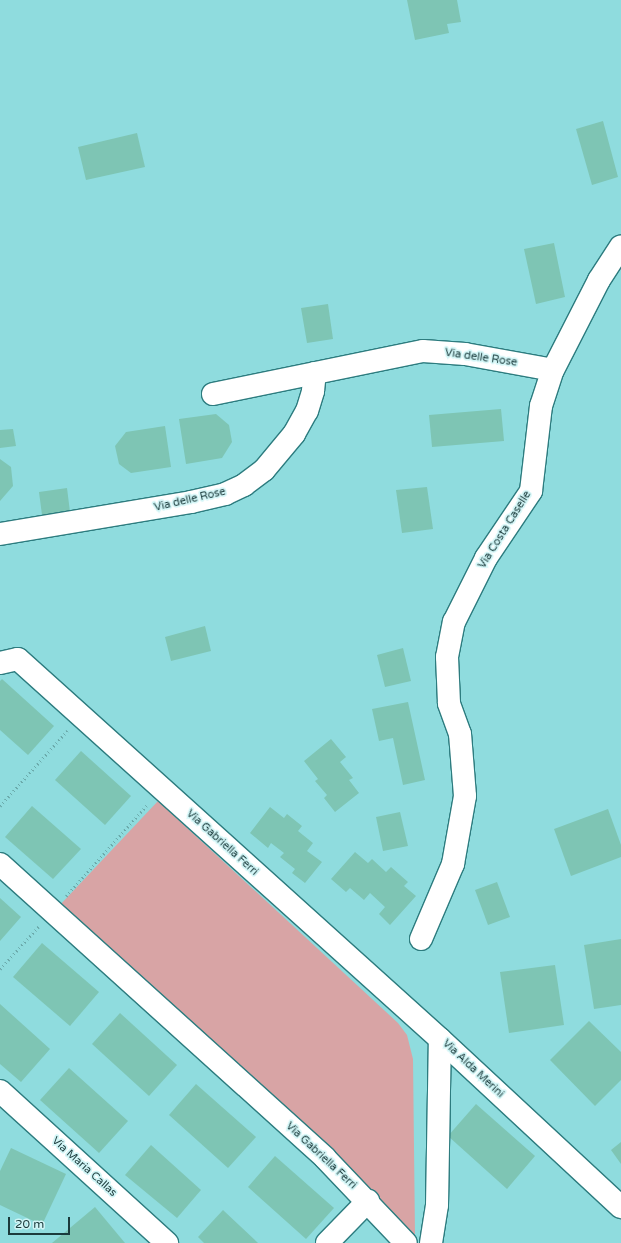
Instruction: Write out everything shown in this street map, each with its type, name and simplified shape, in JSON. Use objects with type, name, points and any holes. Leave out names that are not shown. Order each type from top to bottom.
[{"type":"street","name":"Via Costa Caselle","points":[[421,939],[452,864],[465,796],[460,734],[449,702],[447,657],[454,622],[486,558],[531,491],[541,406],[553,370],[599,280],[621,246]]},
{"type":"street","name":"Via delle Rose","points":[[213,394],[423,351],[465,354],[553,370]]},
{"type":"street","name":"Via delle Rose","points":[[0,534],[191,502],[225,494],[244,485],[264,470],[294,434],[307,411],[313,391],[315,373]]},
{"type":"street","name":"Via Gabriella Ferri","points":[[0,663],[18,659],[440,1039]]},
{"type":"street","name":"Via Gabriella Ferri","points":[[0,864],[325,1158],[368,1201],[406,1243]]},
{"type":"street","name":"Via Alda Merini","points":[[440,1039],[621,1207]]},
{"type":"street","name":"Via Alda Merini","points":[[431,1243],[437,1206],[440,1039]]},
{"type":"street","name":"Via Maria Callas","points":[[0,1091],[167,1243]]},
{"type":"street","points":[[327,1243],[368,1201]]},
{"type":"path","points":[[0,806],[81,716]]},
{"type":"path","points":[[0,969],[162,789]]},
{"type":"shaded area","points":[[158,801],[398,1023],[407,1035],[413,1059],[415,1235],[384,1203],[59,906]]},
{"type":"building","points":[[407,0],[457,0],[461,22],[447,24],[449,33],[415,40]]},
{"type":"building","points":[[603,121],[618,177],[592,185],[576,129]]},
{"type":"building","points":[[137,133],[145,167],[86,180],[78,147]]},
{"type":"building","points":[[554,243],[565,297],[536,304],[524,249]]},
{"type":"building","points":[[328,304],[333,339],[307,343],[301,308]]},
{"type":"building","points":[[501,409],[504,441],[432,447],[429,415]]},
{"type":"building","points":[[216,414],[229,425],[232,442],[222,458],[186,464],[179,419]]},
{"type":"building","points":[[165,426],[171,467],[131,473],[119,464],[115,446],[126,432]]},
{"type":"building","points":[[13,429],[16,446],[0,448],[0,430]]},
{"type":"building","points":[[0,459],[11,467],[13,486],[0,501]]},
{"type":"building","points":[[427,487],[433,529],[402,533],[396,490]]},
{"type":"building","points":[[67,488],[70,512],[42,515],[39,492]]},
{"type":"building","points":[[205,626],[211,651],[171,661],[165,637]]},
{"type":"building","points":[[403,648],[411,681],[385,687],[377,655]]},
{"type":"building","points":[[2,679],[54,726],[28,755],[0,730],[0,681]]},
{"type":"building","points":[[408,702],[425,780],[403,785],[393,738],[379,741],[372,709]]},
{"type":"building","points":[[331,739],[346,757],[340,762],[353,778],[349,780],[359,793],[335,812],[324,798],[327,795],[315,781],[318,779],[304,761]]},
{"type":"building","points":[[81,751],[131,796],[105,825],[55,780]]},
{"type":"building","points":[[32,806],[81,849],[53,879],[5,837]]},
{"type":"building","points":[[270,807],[284,818],[287,814],[302,826],[298,831],[313,843],[307,851],[322,862],[305,883],[292,873],[295,869],[280,857],[284,853],[271,843],[268,848],[250,833]]},
{"type":"building","points":[[608,809],[621,845],[621,857],[571,876],[554,829]]},
{"type":"building","points":[[400,812],[408,846],[383,851],[376,817]]},
{"type":"building","points":[[355,852],[368,863],[372,859],[386,872],[391,867],[408,882],[404,886],[416,896],[390,925],[379,914],[385,907],[370,893],[364,900],[350,888],[346,892],[331,879]]},
{"type":"building","points":[[497,882],[510,917],[488,925],[475,890]]},
{"type":"building","points":[[0,898],[21,917],[0,941]]},
{"type":"building","points":[[621,939],[621,1005],[594,1009],[584,945]]},
{"type":"building","points":[[42,943],[99,992],[70,1026],[13,977]]},
{"type":"building","points":[[555,965],[564,1025],[509,1033],[500,972]]},
{"type":"building","points":[[0,1004],[50,1049],[21,1082],[0,1064]]},
{"type":"building","points":[[120,1013],[177,1065],[149,1096],[92,1044]]},
{"type":"building","points":[[589,1021],[621,1052],[621,1080],[595,1106],[550,1060]]},
{"type":"building","points":[[69,1068],[128,1121],[99,1153],[40,1100]]},
{"type":"building","points":[[196,1084],[256,1137],[228,1168],[169,1115]]},
{"type":"building","points":[[476,1104],[535,1156],[507,1189],[448,1136]]},
{"type":"building","points":[[621,1142],[621,1164],[611,1150]]},
{"type":"building","points":[[151,1145],[201,1190],[177,1218],[125,1175]]},
{"type":"building","points":[[11,1148],[66,1174],[42,1225],[0,1205],[0,1171]]},
{"type":"building","points":[[275,1156],[334,1208],[306,1239],[248,1187]]},
{"type":"building","points":[[95,1207],[125,1243],[52,1243]]},
{"type":"building","points":[[223,1210],[258,1243],[204,1243],[198,1237]]}]
